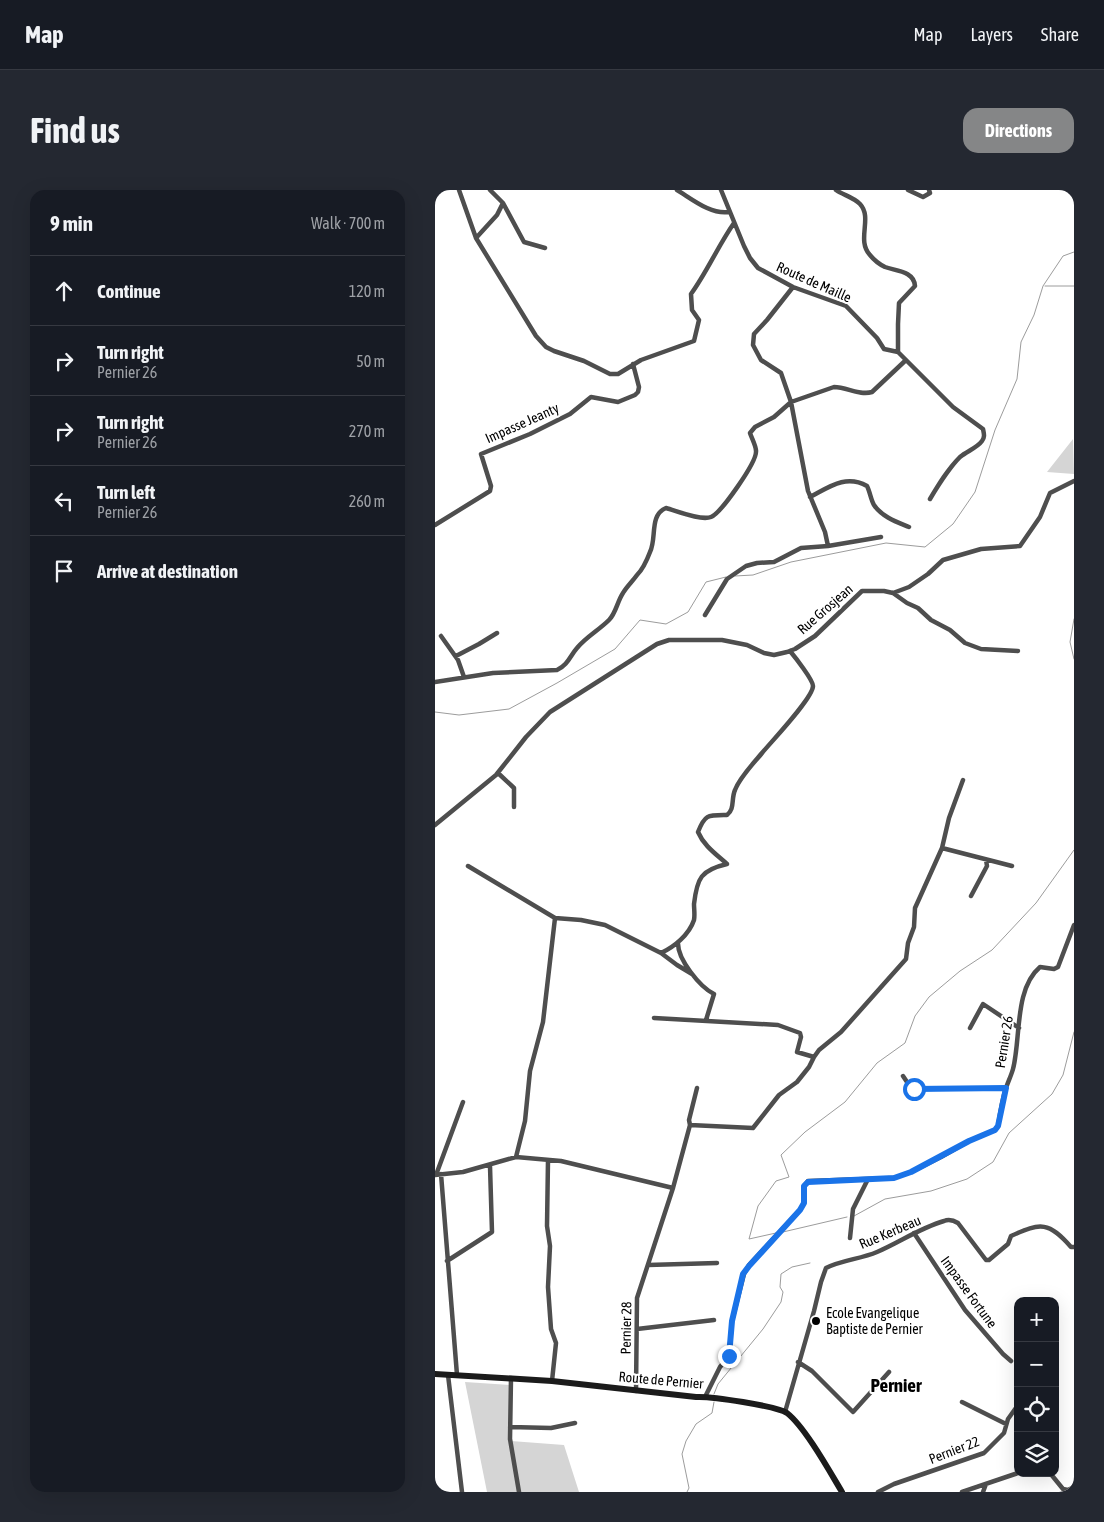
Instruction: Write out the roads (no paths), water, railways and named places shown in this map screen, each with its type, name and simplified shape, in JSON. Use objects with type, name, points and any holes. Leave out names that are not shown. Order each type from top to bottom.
[{"type":"street","points":[[459,190],[476,238],[535,336],[546,346],[610,374],[624,372],[633,364],[659,353],[695,342],[699,320],[691,310],[691,294],[702,279],[723,239],[734,223]]},
{"type":"street","points":[[490,190],[503,203],[524,242],[545,248]]},
{"type":"street","points":[[677,190],[708,208],[721,213],[729,212]]},
{"type":"street","name":"Route de Maille","points":[[721,190],[750,258],[758,268],[793,287],[845,306],[877,338],[884,349],[898,352],[953,407],[983,429],[985,435],[983,440],[953,465],[930,499]]},
{"type":"street","points":[[836,190],[855,200],[863,209],[865,214],[864,246],[867,253],[880,264],[909,275],[915,282],[915,286],[899,303],[898,352]]},
{"type":"street","points":[[908,190],[923,197],[930,193],[929,190]]},
{"type":"street","points":[[476,238],[497,214],[503,203]]},
{"type":"street","points":[[793,287],[754,334],[752,339],[756,353],[761,360],[781,374],[791,402],[811,497],[825,532],[828,546]]},
{"type":"street","points":[[435,682],[493,673],[557,670],[563,667],[587,637],[608,622],[622,594],[645,563],[652,549],[656,516],[660,511],[666,508],[704,518],[711,518],[742,481],[754,459],[756,452],[750,433],[755,427],[774,417],[791,402],[833,387],[866,394],[872,392],[906,360]]},
{"type":"street","name":"Impasse Jeanty","points":[[435,525],[490,491],[491,486],[481,454],[530,434],[570,414],[591,397],[618,402],[635,395],[638,392],[639,386],[633,364]]},
{"type":"street","points":[[811,497],[842,481],[849,480],[863,483],[867,486],[873,504],[877,508],[891,519],[909,528]]},
{"type":"street","name":"Rue Grosjean","points":[[435,825],[498,773],[526,737],[550,712],[657,644],[669,640],[722,640],[747,645],[763,653],[774,655],[790,651],[815,636],[862,591],[893,593],[909,587],[928,574],[943,560],[981,548],[1020,546],[1040,517],[1050,493],[1074,481]]},
{"type":"street","points":[[705,615],[727,579],[746,566],[757,562],[774,562],[801,548],[828,546],[881,537]]},
{"type":"street","points":[[893,593],[918,608],[931,620],[950,630],[965,643],[981,649],[1018,651]]},
{"type":"street","points":[[456,656],[497,633]]},
{"type":"street","points":[[441,636],[456,656],[465,678]]},
{"type":"street","points":[[661,953],[678,942],[694,920],[698,880],[704,873],[715,867],[727,864],[700,837],[698,832],[703,821],[713,814],[727,815],[730,813],[735,791],[741,780],[763,752],[790,724],[812,690],[812,683],[790,651]]},
{"type":"street","points":[[498,773],[514,788],[513,807]]},
{"type":"street","points":[[690,1125],[753,1128],[779,1095],[797,1082],[814,1057],[858,1013],[906,959],[907,943],[914,927],[916,904],[942,848],[949,818],[963,780]]},
{"type":"street","points":[[942,848],[1012,866]]},
{"type":"street","points":[[971,896],[987,866],[986,860]]},
{"type":"street","points":[[468,866],[555,918],[581,920],[605,925],[661,953],[693,974]]},
{"type":"street","points":[[516,1157],[525,1121],[530,1071],[543,1022],[555,918]]},
{"type":"street","name":"Pernier 26","points":[[705,1397],[720,1367],[729,1356],[732,1321],[743,1274],[800,1210],[804,1203],[804,1186],[808,1182],[894,1178],[911,1172],[969,1141],[995,1130],[998,1126],[1006,1088],[1013,1070],[1021,1002],[1026,989],[1041,967],[1054,969],[1057,967],[1074,925]]},
{"type":"street","points":[[678,942],[680,954],[693,974],[703,988],[714,994],[706,1020]]},
{"type":"street","points":[[971,1028],[983,1004],[1019,1028]]},
{"type":"street","points":[[654,1018],[779,1025],[800,1033],[801,1038],[797,1052],[814,1057]]},
{"type":"street","points":[[903,1076],[911,1088],[914,1089],[1006,1088]]},
{"type":"street","name":"Pernier 28","points":[[636,1391],[637,1298],[673,1188],[690,1125],[689,1120],[697,1088]]},
{"type":"street","points":[[457,1375],[437,1174],[463,1102]]},
{"type":"street","points":[[437,1174],[463,1172],[490,1166],[516,1157],[561,1161],[673,1188]]},
{"type":"street","points":[[548,1160],[547,1226],[550,1246],[548,1287],[551,1329],[555,1343],[552,1381]]},
{"type":"street","points":[[447,1261],[491,1232],[490,1166]]},
{"type":"street","points":[[850,1238],[853,1209],[868,1179]]},
{"type":"street","name":"Rue Kerbeau","points":[[785,1412],[826,1268],[833,1264],[876,1253],[945,1220],[953,1220],[958,1224],[986,1260],[989,1260],[1008,1244],[1011,1236],[1038,1227],[1045,1226],[1050,1228],[1073,1247]]},
{"type":"street","name":"Impasse Fortune","points":[[914,1234],[965,1310],[1011,1361]]},
{"type":"street","points":[[1073,1247],[1074,1252]]},
{"type":"street","points":[[648,1265],[717,1263]]},
{"type":"street","points":[[637,1329],[714,1320]]},
{"type":"street","points":[[798,1362],[812,1371],[853,1412],[889,1372]]},
{"type":"street","name":"Route de Pernier","points":[[435,1374],[552,1381],[705,1397],[747,1403],[785,1412]]},
{"type":"street","points":[[448,1375],[462,1492]]},
{"type":"street","points":[[511,1378],[510,1439],[519,1492]]},
{"type":"street","points":[[962,1402],[1006,1424]]},
{"type":"street","name":"Pernier 22","points":[[878,1492],[894,1484],[984,1453],[1003,1433],[1014,1411]]},
{"type":"street","points":[[785,1412],[797,1424],[842,1492]]},
{"type":"street","points":[[510,1427],[551,1428],[575,1423]]},
{"type":"street","points":[[962,1492],[1014,1474]]},
{"type":"street","points":[[1053,1477],[1063,1489],[1068,1490],[1074,1487]]},
{"type":"street","points":[[983,1492],[987,1483]]},
{"type":"waterway","points":[[735,576],[753,575],[791,562],[886,543],[925,547],[953,524],[975,492],[995,430],[1017,379],[1021,342],[1034,315],[1043,286],[1063,256],[1074,252]]},
{"type":"waterway","points":[[1045,286],[1074,286]]},
{"type":"waterway","points":[[435,712],[459,715],[509,709],[615,649],[640,620],[666,624],[688,612],[706,582],[726,577]]},
{"type":"waterway","points":[[1074,619],[1070,642],[1074,659]]},
{"type":"waterway","points":[[776,1233],[749,1239],[758,1206],[776,1181],[789,1177],[781,1155],[805,1132],[845,1102],[877,1063],[905,1043],[915,1016],[929,997],[960,971],[992,950],[1036,903],[1074,850]]},
{"type":"waterway","points":[[854,1216],[885,1199],[931,1191],[967,1179],[993,1162],[1009,1133],[1052,1094],[1063,1075],[1074,1032]]},
{"type":"waterway","points":[[783,1232],[847,1217]]},
{"type":"waterway","points":[[714,1394],[718,1384],[763,1329],[781,1302],[783,1292],[780,1287],[781,1274],[792,1267],[810,1263]]},
{"type":"waterway","points":[[687,1492],[689,1488],[682,1454],[686,1441],[696,1424],[712,1413],[714,1402]]},
{"type":"place","name":"Ecole Evangelique Baptiste de Pernier","points":[[816,1321]]},
{"type":"district","name":"Pernier","points":[[896,1385]]}]
